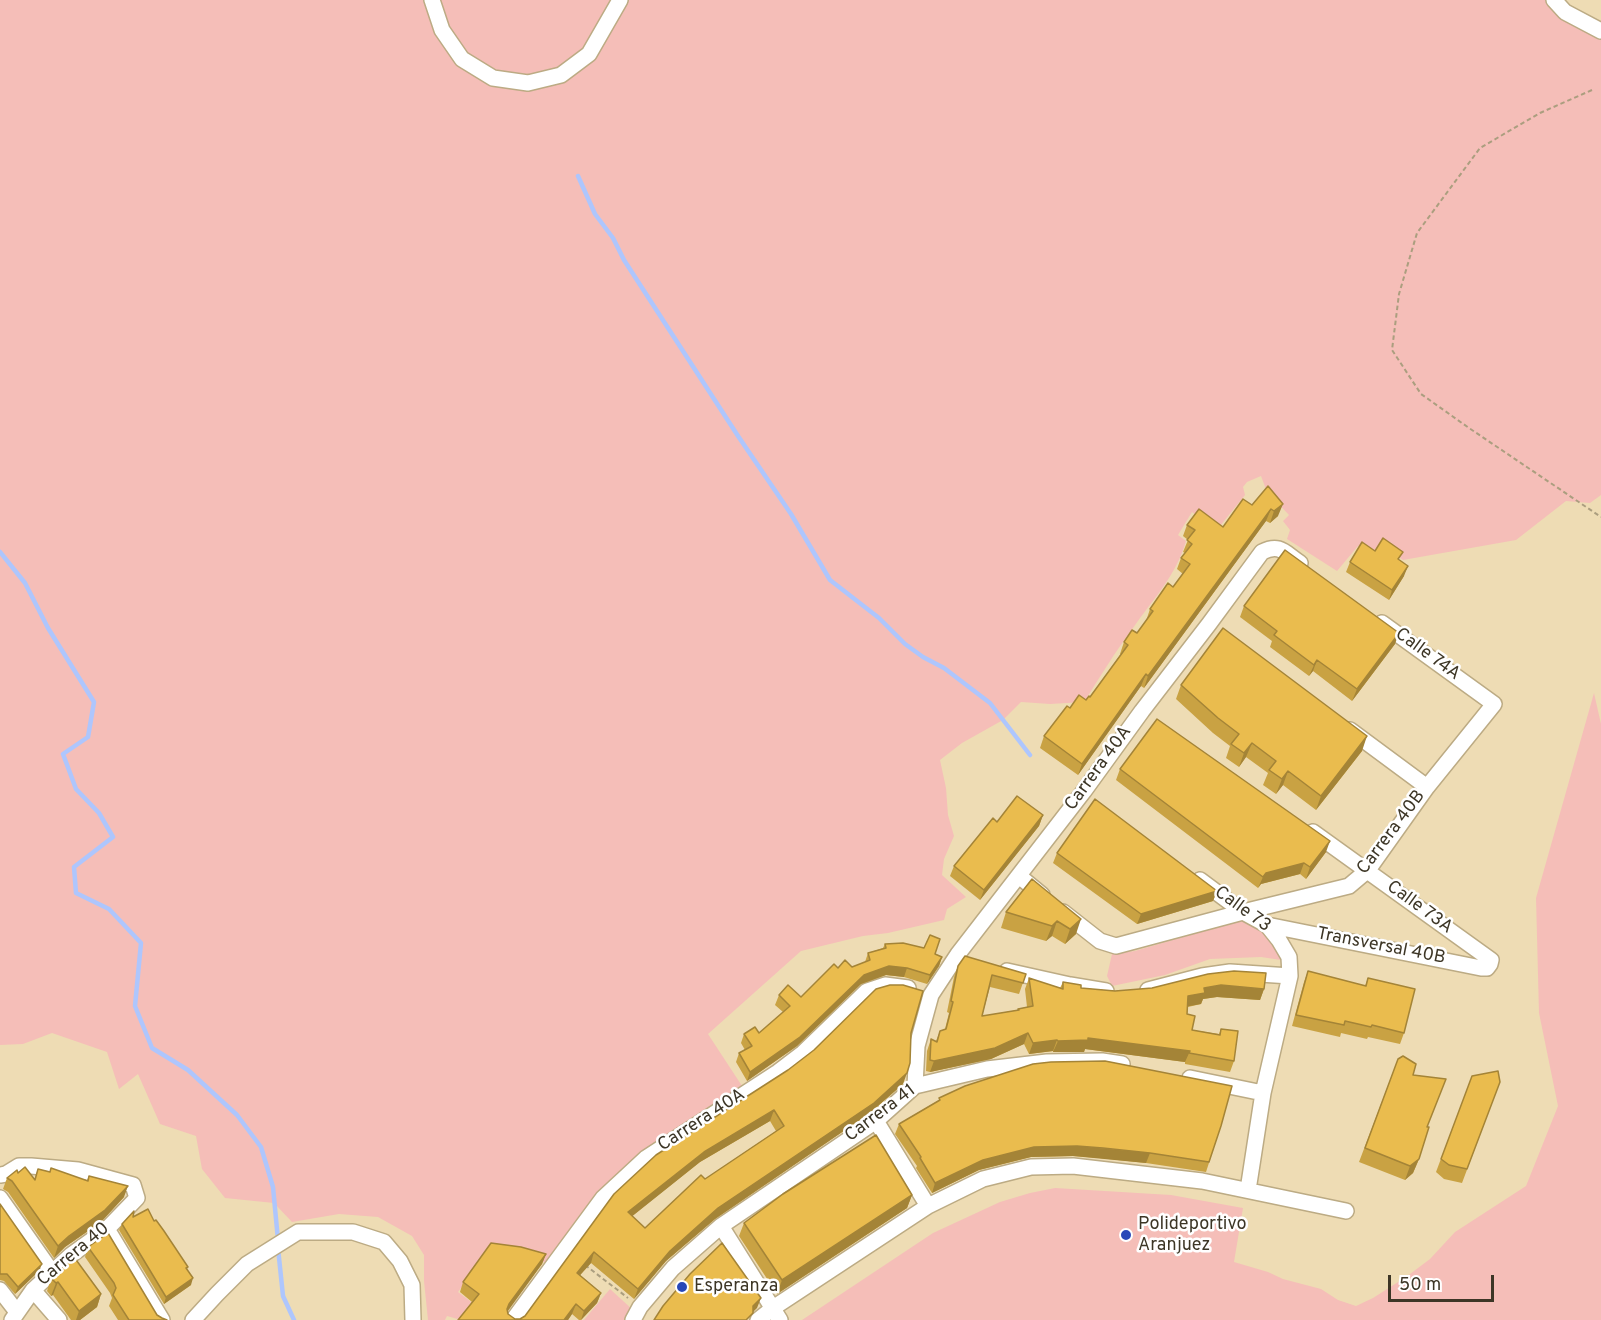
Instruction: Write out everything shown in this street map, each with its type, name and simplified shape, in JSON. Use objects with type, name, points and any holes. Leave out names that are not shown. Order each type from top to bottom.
[{"type":"street","points":[[432,0],[442,30],[462,59],[493,78],[528,83],[561,75],[589,54],[620,0]]},
{"type":"street","points":[[1554,0],[1565,12],[1601,31]]},
{"type":"street","name":"Carrera 40A","points":[[915,1086],[918,1046],[931,995],[963,956],[1019,876],[1089,795],[1147,714],[1214,628],[1262,552],[1270,548],[1279,548],[1307,569]]},
{"type":"street","name":"Calle 74A","points":[[1372,616],[1494,704]]},
{"type":"street","name":"Carrera 40B","points":[[1019,876],[1100,941],[1116,946],[1349,886],[1368,870],[1427,787],[1494,704]]},
{"type":"street","points":[[1342,723],[1427,787]]},
{"type":"street","name":"Calle 73A","points":[[1302,824],[1491,960]]},
{"type":"street","name":"Calle 73","points":[[1187,869],[1243,912],[1267,925],[1280,940],[1289,957],[1290,976],[1263,1093],[1248,1190]]},
{"type":"street","name":"Transversal 40B","points":[[1267,925],[1481,968],[1487,968],[1491,960]]},
{"type":"street","points":[[996,967],[1014,974],[1110,992],[1146,990],[1202,976],[1230,972],[1290,976]]},
{"type":"street","name":"Carrera 40A","points":[[513,1320],[603,1198],[646,1158],[778,1072],[803,1053],[867,991],[885,985],[902,986],[931,995]]},
{"type":"street","name":"Carrera 41","points":[[637,1313],[673,1268],[721,1226],[876,1121],[915,1086],[987,1069],[1047,1062],[1102,1060],[1137,1067]]},
{"type":"street","points":[[1171,1074],[1263,1093]]},
{"type":"street","points":[[876,1121],[928,1206]]},
{"type":"street","name":"Carrera 40","points":[[3,1175],[19,1166],[78,1170],[133,1185],[137,1198],[74,1259],[52,1272],[33,1290],[15,1316]]},
{"type":"street","points":[[758,1320],[777,1314],[928,1206],[982,1179],[1031,1167],[1073,1166],[1202,1181],[1346,1211]]},
{"type":"street","points":[[0,1198],[52,1272]]},
{"type":"street","points":[[721,1226],[777,1314]]},
{"type":"street","points":[[107,1229],[162,1320]]},
{"type":"street","points":[[193,1320],[247,1264],[298,1232],[353,1232],[384,1242],[400,1261],[412,1285],[413,1320]]},
{"type":"street","points":[[0,1290],[15,1316]]},
{"type":"street","points":[[33,1290],[59,1320]]},
{"type":"path","points":[[1592,90],[1540,113],[1480,148],[1473,157],[1417,233],[1399,294],[1392,350],[1421,394],[1469,429],[1601,517]]},
{"type":"path","points":[[584,1264],[637,1313]]},
{"type":"shaded area","points":[[0,0],[1564,0],[1561,9],[1601,28],[1601,495],[1590,503],[1566,501],[1516,540],[1403,560],[1380,545],[1370,554],[1358,546],[1337,571],[1287,539],[1290,530],[1283,521],[1289,515],[1267,492],[1261,476],[1247,482],[1243,487],[1245,495],[1216,531],[1192,512],[1178,535],[1186,541],[1170,576],[1120,646],[1084,702],[1050,704],[1021,702],[1003,720],[962,743],[940,760],[946,788],[948,815],[954,836],[944,859],[942,875],[966,897],[947,909],[944,920],[801,951],[708,1034],[744,1089],[639,1158],[598,1192],[547,1263],[524,1256],[487,1252],[458,1292],[474,1304],[461,1320],[447,1316],[445,1320],[428,1320],[424,1255],[412,1236],[378,1217],[339,1214],[292,1222],[274,1203],[225,1198],[202,1169],[196,1136],[160,1124],[138,1074],[119,1089],[107,1052],[52,1033],[23,1044],[0,1045]]},
{"type":"shaded area","points":[[1594,693],[1601,724],[1601,1320],[802,1320],[933,1233],[1000,1202],[1055,1188],[1171,1195],[1243,1208],[1234,1262],[1321,1289],[1338,1300],[1356,1306],[1406,1277],[1430,1259],[1455,1232],[1526,1186],[1558,1106],[1539,1013],[1536,898]]},
{"type":"shaded area","points":[[1244,919],[1254,922],[1276,946],[1281,960],[1261,957],[1210,959],[1165,975],[1112,986],[1107,976],[1112,954],[1135,951]]},
{"type":"shaded area","points":[[610,1289],[633,1310],[629,1320],[584,1320]]},
{"type":"building","points":[[1268,486],[1283,504],[1274,511],[1271,509],[1148,676],[1146,674],[1082,764],[1044,736],[1067,706],[1070,708],[1079,695],[1086,700],[1090,697],[1128,645],[1124,642],[1132,630],[1137,633],[1153,611],[1150,609],[1168,583],[1173,587],[1190,564],[1181,558],[1192,544],[1187,540],[1195,530],[1187,525],[1199,509],[1223,527],[1243,499],[1252,505]]},
{"type":"building","points":[[1383,538],[1403,552],[1398,559],[1408,566],[1392,590],[1350,562],[1362,542],[1375,551]]},
{"type":"building","points":[[1285,550],[1399,633],[1357,689],[1317,660],[1314,665],[1274,635],[1277,631],[1244,606]]},
{"type":"building","points":[[1223,628],[1367,736],[1321,796],[1288,771],[1282,779],[1269,770],[1276,761],[1252,743],[1244,753],[1231,744],[1239,734],[1181,685]]},
{"type":"building","points":[[1157,719],[1330,841],[1310,867],[1304,863],[1266,873],[1263,877],[1120,769]]},
{"type":"building","points":[[1017,796],[1043,815],[984,890],[954,866],[993,818],[997,822]]},
{"type":"building","points":[[1095,799],[1217,891],[1141,914],[1057,853]]},
{"type":"building","points":[[1032,879],[1081,919],[1070,929],[1057,921],[1052,926],[1006,912]]},
{"type":"building","points":[[930,935],[940,939],[935,954],[942,957],[930,975],[907,968],[889,966],[864,975],[800,1037],[750,1072],[739,1053],[752,1046],[744,1034],[755,1027],[759,1033],[790,1006],[779,995],[788,985],[801,997],[834,964],[838,968],[845,960],[852,967],[870,960],[868,953],[886,948],[885,944],[903,943],[924,948]]},
{"type":"building","points":[[965,956],[1026,974],[1023,983],[992,975],[982,1016],[1033,1006],[1029,978],[1063,989],[1063,982],[1081,985],[1081,988],[1115,991],[1152,988],[1208,974],[1234,971],[1266,973],[1264,989],[1221,985],[1204,988],[1205,993],[1188,996],[1187,1014],[1195,1016],[1192,1030],[1220,1035],[1221,1029],[1238,1031],[1234,1061],[1189,1053],[1190,1051],[1088,1038],[1088,1040],[1033,1043],[1028,1033],[995,1048],[930,1060],[931,1039],[937,1042],[940,1031],[946,1029],[953,1002],[951,1001],[958,966]]},
{"type":"building","points":[[1308,971],[1366,986],[1368,978],[1415,989],[1404,1033],[1372,1025],[1371,1027],[1345,1021],[1344,1025],[1296,1015]]},
{"type":"building","points":[[890,985],[903,985],[923,991],[911,1033],[910,1063],[907,1073],[874,1103],[718,1208],[670,1251],[638,1289],[594,1252],[577,1273],[601,1293],[584,1311],[576,1304],[564,1320],[458,1320],[479,1294],[463,1282],[491,1243],[521,1247],[546,1254],[507,1309],[508,1314],[515,1319],[520,1319],[525,1316],[614,1194],[656,1155],[788,1070],[814,1050],[876,989]],"holes":[[[774,1110],[784,1126],[705,1179],[701,1175],[645,1228],[628,1212],[704,1152]]]},
{"type":"building","points":[[1403,1056],[1416,1064],[1413,1075],[1446,1079],[1427,1127],[1429,1127],[1419,1159],[1410,1166],[1365,1148],[1398,1059]]},
{"type":"building","points":[[1105,1061],[1232,1086],[1209,1162],[1103,1148],[1034,1147],[983,1160],[935,1183],[899,1124],[940,1100],[939,1098],[965,1086],[1033,1064]]},
{"type":"building","points":[[1498,1071],[1500,1082],[1467,1169],[1449,1165],[1441,1159],[1472,1076]]},
{"type":"building","points":[[876,1135],[912,1195],[782,1280],[744,1223],[783,1194]]},
{"type":"building","points":[[25,1167],[35,1180],[38,1169],[50,1172],[51,1168],[88,1181],[89,1176],[128,1186],[105,1210],[58,1246],[12,1181],[7,1178]]},
{"type":"building","points":[[0,1204],[42,1264],[18,1287],[7,1274],[0,1274]]},
{"type":"building","points":[[148,1209],[154,1221],[156,1220],[188,1267],[186,1268],[193,1278],[166,1297],[122,1224],[134,1211],[133,1217]]},
{"type":"building","points":[[108,1233],[157,1315],[167,1320],[129,1320],[113,1295],[116,1288],[114,1283],[88,1247]]},
{"type":"building","points":[[722,1243],[761,1298],[753,1306],[753,1313],[746,1320],[654,1320],[690,1274]]},
{"type":"building","points":[[74,1257],[101,1294],[79,1311],[58,1282],[56,1283],[51,1278]]},
{"type":"waterway","points":[[578,176],[595,214],[613,238],[624,260],[791,514],[830,580],[879,618],[905,644],[944,668],[990,703],[1030,755]]},
{"type":"waterway","points":[[0,552],[25,583],[48,628],[94,702],[88,737],[63,754],[76,789],[99,813],[113,837],[74,867],[76,893],[109,909],[141,943],[135,1006],[152,1048],[188,1070],[237,1115],[261,1147],[273,1187],[278,1240]]},
{"type":"waterway","points":[[278,1248],[283,1296],[294,1320]]},
{"type":"place","name":"Polideportivo Aranjuez","points":[[1126,1235]]},
{"type":"place","name":"Esperanza","points":[[682,1287]]}]
